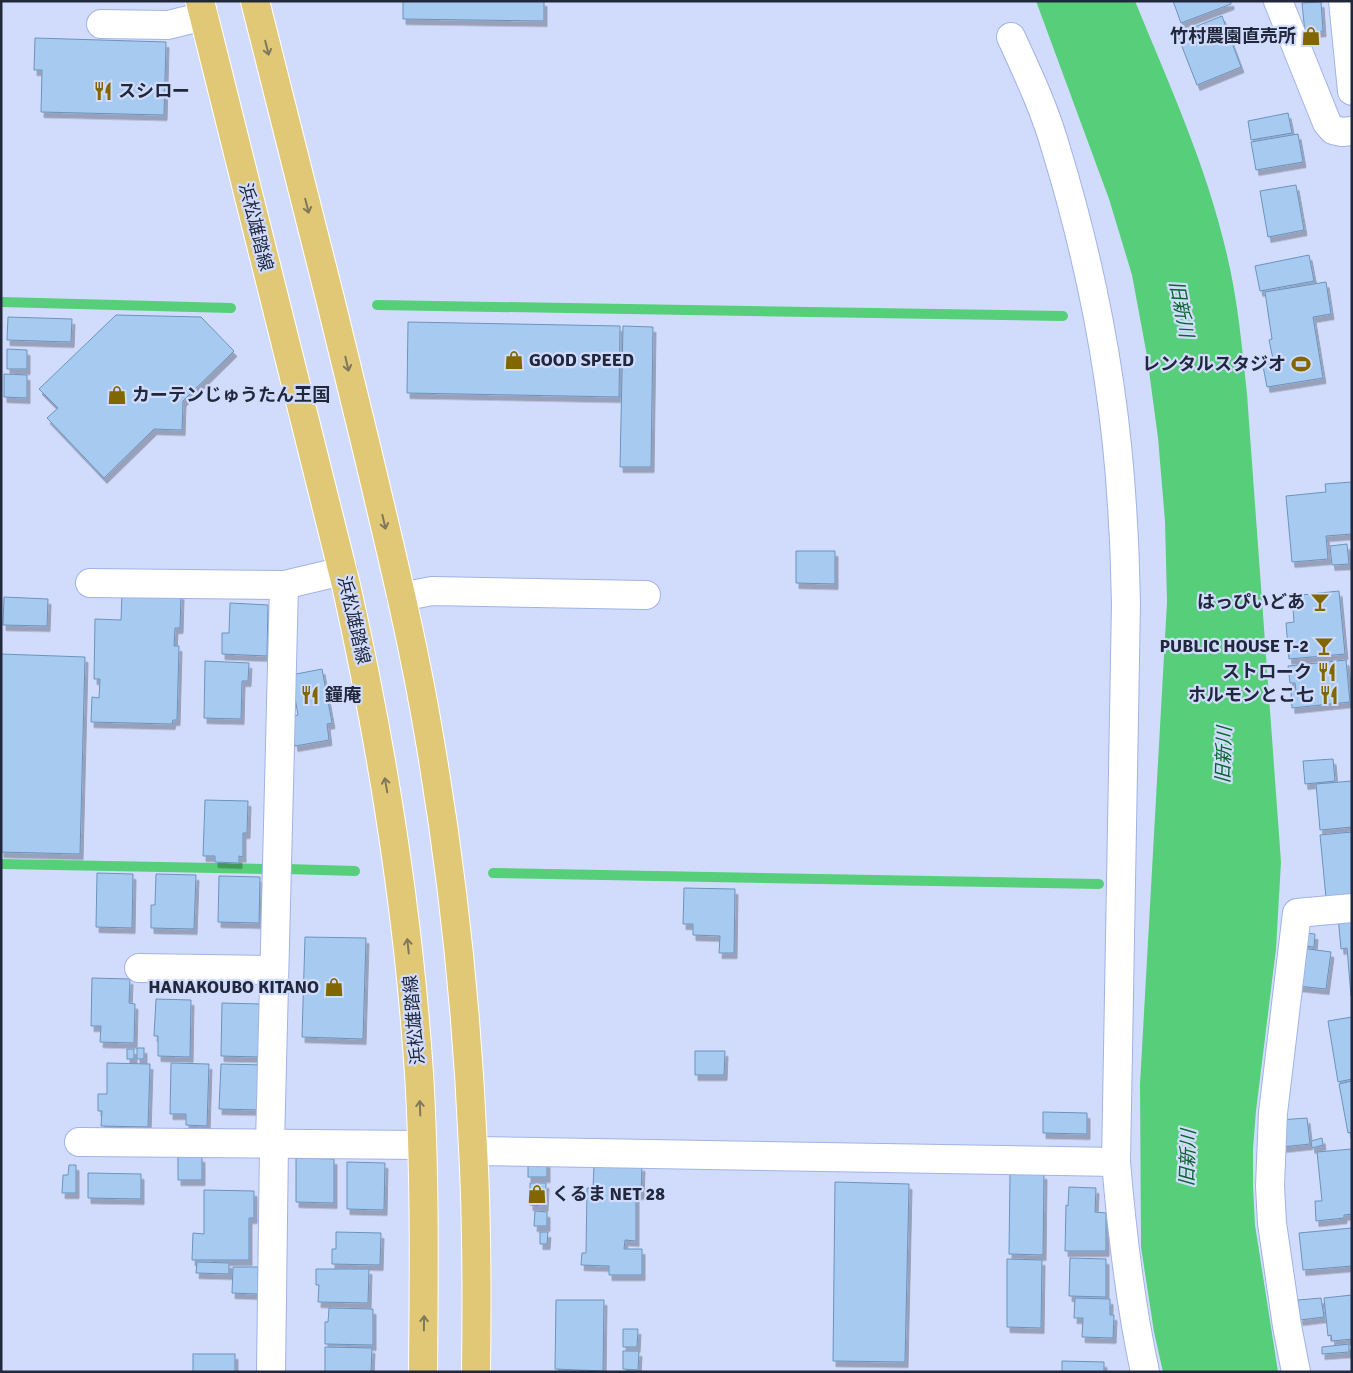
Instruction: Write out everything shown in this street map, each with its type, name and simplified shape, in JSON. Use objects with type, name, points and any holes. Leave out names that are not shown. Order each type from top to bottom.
[{"type":"main road","points":[[255,1],[344,353],[401,597],[428,728],[449,868],[464,1008],[474,1151],[476,1372]]},
{"type":"main road","name":"浜松雄踏線","points":[[202,9],[343,571],[374,715],[398,864],[414,1004],[422,1145],[423,1372]]},
{"type":"street","points":[[1278,1],[1327,122],[1333,130],[1342,132],[1352,131]]},
{"type":"street","points":[[1344,1],[1352,92]]},
{"type":"street","points":[[101,24],[168,25],[202,9]]},
{"type":"street","points":[[1011,37],[1036,92],[1056,148],[1072,206],[1091,284],[1116,443],[1123,523],[1126,604],[1116,1162],[1124,1249],[1137,1335],[1145,1372]]},
{"type":"street","points":[[90,583],[284,585],[343,571]]},
{"type":"street","points":[[270,1372],[274,970],[284,585]]},
{"type":"street","points":[[401,597],[432,590],[646,595]]},
{"type":"street","points":[[1296,1372],[1287,1326],[1272,1223],[1270,1149],[1297,912],[1352,908]]},
{"type":"street","points":[[139,968],[274,970]]},
{"type":"street","points":[[80,1142],[422,1145]]},
{"type":"street","points":[[474,1151],[1116,1162]]},
{"type":"water","name":"旧新川","points":[[1036,1],[1135,1],[1174,95],[1209,190],[1219,222],[1234,290],[1247,394],[1281,862],[1276,949],[1253,1149],[1255,1225],[1278,1372],[1163,1372],[1154,1332],[1141,1247],[1140,1084],[1167,602],[1165,521],[1158,438],[1147,356],[1132,275],[1109,199]]},
{"type":"building","points":[[403,1],[544,1],[544,21],[403,19]]},
{"type":"building","points":[[1173,1],[1231,1],[1231,4],[1181,23]]},
{"type":"building","points":[[1321,2],[1323,31],[1305,33],[1302,3]]},
{"type":"building","points":[[1222,16],[1241,67],[1197,85],[1177,34]]},
{"type":"building","name":"スシロー","points":[[35,38],[166,42],[164,115],[41,112],[42,70],[34,70]]},
{"type":"building","points":[[1288,113],[1292,133],[1251,140],[1248,121]]},
{"type":"building","points":[[1298,134],[1303,162],[1256,170],[1251,142]]},
{"type":"building","points":[[1296,185],[1304,230],[1268,237],[1260,191]]},
{"type":"building","points":[[1309,255],[1314,281],[1260,291],[1255,266]]},
{"type":"building","points":[[1326,282],[1331,314],[1313,317],[1323,378],[1267,387],[1262,361],[1273,359],[1269,340],[1272,339],[1265,292]]},
{"type":"building","name":"カーテンじゅうたん王国","points":[[116,315],[201,317],[234,351],[183,401],[182,430],[154,429],[104,478],[47,418],[58,408],[39,389]]},
{"type":"building","points":[[8,317],[72,319],[71,342],[7,340]]},
{"type":"building","name":"GOOD SPEED","points":[[408,322],[620,326],[619,397],[407,393]]},
{"type":"building","points":[[623,326],[653,327],[651,467],[620,467]]},
{"type":"building","points":[[7,349],[27,350],[27,369],[7,369]]},
{"type":"building","points":[[4,374],[27,375],[27,398],[4,397]]},
{"type":"building","points":[[1352,482],[1352,534],[1326,536],[1328,559],[1292,562],[1286,496],[1326,492],[1325,484]]},
{"type":"building","points":[[1347,544],[1349,564],[1332,565],[1330,546]]},
{"type":"building","points":[[796,551],[835,551],[835,584],[796,583]]},
{"type":"building","points":[[1339,591],[1345,654],[1289,659],[1286,623],[1294,622],[1292,596]]},
{"type":"building","points":[[122,593],[181,594],[180,628],[175,628],[174,646],[179,646],[177,720],[173,720],[172,724],[91,722],[92,697],[99,698],[100,679],[94,679],[95,619],[121,620]]},
{"type":"building","points":[[4,597],[48,599],[47,626],[3,625]]},
{"type":"building","points":[[230,603],[268,605],[267,656],[222,654],[222,633],[229,633]]},
{"type":"building","points":[[1,654],[85,657],[80,854],[1,852]]},
{"type":"building","points":[[1346,660],[1350,702],[1292,708],[1291,692],[1296,691],[1295,683],[1290,683],[1288,666]]},
{"type":"building","points":[[205,661],[249,663],[248,681],[242,681],[241,719],[204,718]]},
{"type":"building","name":"鐘庵","points":[[322,669],[332,723],[327,724],[329,740],[295,746],[290,717],[298,715],[291,675]]},
{"type":"building","points":[[1333,759],[1335,781],[1305,784],[1303,761]]},
{"type":"building","points":[[1352,781],[1352,827],[1320,830],[1316,784]]},
{"type":"building","points":[[205,800],[248,801],[247,833],[243,833],[243,857],[239,856],[239,863],[215,862],[215,856],[203,856]]},
{"type":"building","points":[[1352,832],[1352,895],[1326,898],[1320,835]]},
{"type":"building","points":[[97,873],[133,874],[132,928],[96,927]]},
{"type":"building","points":[[156,874],[196,875],[194,929],[151,928],[151,905],[155,905]]},
{"type":"building","points":[[219,876],[260,877],[259,923],[218,922]]},
{"type":"building","points":[[684,888],[735,889],[734,953],[719,953],[720,936],[693,935],[693,924],[683,924]]},
{"type":"building","points":[[1352,915],[1351,996],[1347,948],[1341,949],[1338,916]]},
{"type":"building","points":[[1305,933],[1315,934],[1314,947],[1304,946]]},
{"type":"building","name":"HANAKOUBO KITANO","points":[[305,937],[366,938],[363,1039],[302,1037]]},
{"type":"building","points":[[1301,948],[1331,952],[1326,989],[1297,986]]},
{"type":"building","points":[[92,978],[130,979],[129,1003],[135,1004],[134,1043],[100,1042],[101,1026],[91,1026]]},
{"type":"building","points":[[156,999],[191,1000],[190,1057],[158,1056],[158,1036],[154,1036]]},
{"type":"building","points":[[222,1003],[260,1004],[259,1057],[221,1056]]},
{"type":"building","points":[[1352,1017],[1352,1079],[1338,1082],[1328,1021]]},
{"type":"building","points":[[137,1048],[144,1048],[144,1059],[137,1059]]},
{"type":"building","points":[[127,1049],[134,1049],[134,1059],[127,1059]]},
{"type":"building","points":[[695,1051],[725,1051],[724,1075],[695,1075]]},
{"type":"building","points":[[107,1063],[150,1064],[148,1127],[101,1126],[102,1111],[98,1111],[98,1094],[107,1094]]},
{"type":"building","points":[[171,1063],[209,1064],[207,1126],[186,1125],[186,1114],[170,1114]]},
{"type":"building","points":[[221,1064],[264,1065],[262,1110],[219,1109]]},
{"type":"building","points":[[1352,1081],[1352,1132],[1348,1133],[1339,1084]]},
{"type":"building","points":[[1043,1112],[1087,1113],[1087,1134],[1043,1133]]},
{"type":"building","points":[[1307,1118],[1310,1144],[1282,1147],[1279,1120]]},
{"type":"building","points":[[1322,1138],[1323,1145],[1312,1148],[1311,1141]]},
{"type":"building","points":[[1352,1149],[1352,1214],[1344,1215],[1344,1218],[1316,1221],[1315,1201],[1322,1201],[1317,1152]]},
{"type":"building","points":[[178,1156],[202,1157],[202,1180],[178,1180]]},
{"type":"building","points":[[296,1158],[334,1159],[334,1203],[296,1202]]},
{"type":"building","points":[[347,1162],[385,1163],[384,1210],[347,1209]]},
{"type":"building","points":[[528,1162],[547,1162],[547,1177],[528,1177]]},
{"type":"building","points":[[69,1165],[76,1165],[76,1193],[62,1193],[63,1175],[68,1175]]},
{"type":"building","points":[[594,1165],[642,1166],[641,1194],[636,1194],[636,1241],[625,1240],[624,1249],[642,1249],[642,1275],[609,1275],[609,1266],[581,1265],[582,1253],[586,1253],[587,1188],[593,1188]]},
{"type":"building","points":[[88,1173],[141,1174],[141,1199],[88,1198]]},
{"type":"building","points":[[1010,1174],[1044,1174],[1043,1255],[1009,1254]]},
{"type":"building","points":[[835,1182],[909,1184],[905,1362],[833,1361]]},
{"type":"building","name":"くるま NET 28","points":[[530,1183],[546,1183],[545,1206],[530,1205]]},
{"type":"building","points":[[1069,1187],[1096,1188],[1095,1212],[1106,1213],[1106,1251],[1065,1251],[1066,1205],[1068,1206]]},
{"type":"building","points":[[204,1190],[254,1191],[254,1218],[249,1218],[249,1260],[192,1260],[193,1233],[204,1234]]},
{"type":"building","points":[[535,1211],[547,1212],[547,1226],[534,1226]]},
{"type":"building","points":[[1352,1228],[1352,1266],[1303,1270],[1299,1233]]},
{"type":"building","points":[[336,1232],[381,1233],[380,1265],[332,1264],[332,1249],[336,1249]]},
{"type":"building","points":[[540,1232],[548,1232],[547,1244],[540,1244]]},
{"type":"building","points":[[1070,1258],[1106,1259],[1106,1297],[1069,1296]]},
{"type":"building","points":[[1007,1259],[1042,1260],[1041,1328],[1007,1327]]},
{"type":"building","points":[[197,1262],[229,1263],[229,1274],[196,1273]]},
{"type":"building","points":[[233,1267],[258,1267],[258,1294],[232,1293]]},
{"type":"building","points":[[316,1269],[369,1269],[368,1303],[318,1302],[319,1285],[316,1285]]},
{"type":"building","points":[[1352,1295],[1352,1339],[1332,1341],[1331,1335],[1328,1336],[1324,1298]]},
{"type":"building","points":[[1075,1298],[1110,1299],[1110,1315],[1114,1315],[1113,1338],[1082,1337],[1083,1318],[1074,1318]]},
{"type":"building","points":[[1321,1298],[1324,1317],[1300,1320],[1298,1300]]},
{"type":"building","points":[[556,1300],[604,1300],[603,1371],[555,1369]]},
{"type":"building","points":[[329,1308],[373,1309],[373,1345],[325,1344],[325,1322],[328,1322]]},
{"type":"building","points":[[623,1329],[638,1329],[637,1347],[623,1347]]},
{"type":"building","points":[[1349,1344],[1349,1352],[1322,1354],[1322,1347]]},
{"type":"building","points":[[325,1347],[372,1348],[371,1372],[325,1372]]},
{"type":"building","points":[[623,1351],[639,1351],[638,1370],[623,1369]]},
{"type":"building","points":[[193,1354],[235,1354],[235,1372],[193,1372]]},
{"type":"building","points":[[1062,1361],[1104,1362],[1104,1372],[1062,1372]]},
{"type":"waterway","points":[[1,302],[231,308]]},
{"type":"waterway","points":[[377,305],[1063,316]]},
{"type":"waterway","points":[[1,864],[264,869]]},
{"type":"waterway","points":[[287,869],[355,871]]},
{"type":"waterway","points":[[493,873],[1099,884]]},
{"type":"place","name":"竹村農園直売所","points":[[1311,36]]},
{"type":"place","name":"スシロー","points":[[103,91]]},
{"type":"place","name":"GOOD SPEED","points":[[514,360]]},
{"type":"place","name":"レンタルスタジオ","points":[[1301,364]]},
{"type":"place","name":"カーテンじゅうたん王国","points":[[117,395]]},
{"type":"place","name":"はっぴいどあ","points":[[1320,602]]},
{"type":"place","name":"PUBLIC HOUSE T-2","points":[[1324,646]]},
{"type":"place","name":"ストローク","points":[[1327,672]]},
{"type":"place","name":"鐘庵","points":[[310,695]]},
{"type":"place","name":"ホルモンとこ七","points":[[1329,695]]},
{"type":"place","name":"HANAKOUBO KITANO","points":[[334,987]]},
{"type":"place","name":"くるま NET 28","points":[[537,1194]]}]
